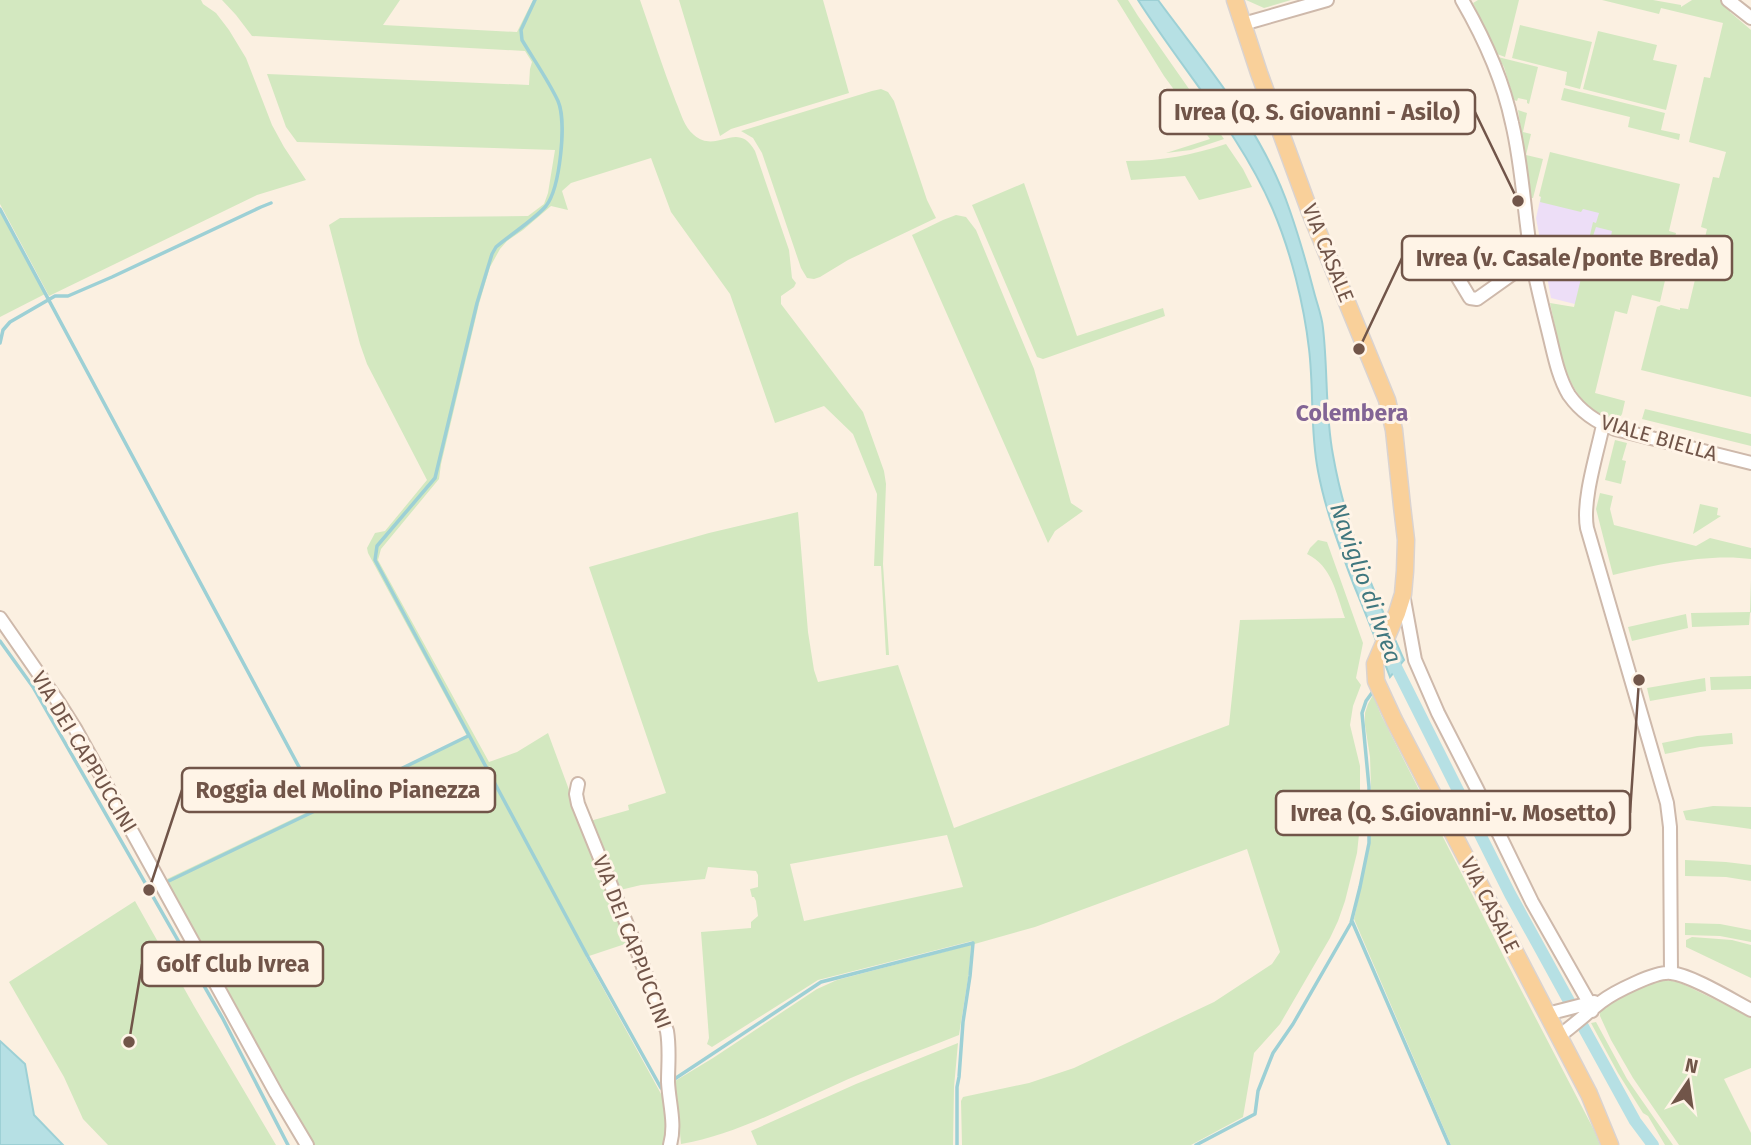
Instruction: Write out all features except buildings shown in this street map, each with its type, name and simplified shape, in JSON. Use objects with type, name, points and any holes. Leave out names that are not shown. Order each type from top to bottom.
[{"type":"main road","name":"VIA CASALE","points":[[1235,0],[1310,212],[1387,400],[1394,430],[1406,540],[1403,594],[1375,664],[1376,681],[1547,1014],[1564,1032],[1610,1145]]},
{"type":"street","points":[[1243,24],[1327,0]]},
{"type":"street","name":"VIALE BIELLA","points":[[1462,0],[1490,56],[1507,103],[1519,161],[1532,260],[1555,359],[1568,393],[1578,407],[1603,425],[1751,463]]},
{"type":"street","points":[[1728,0],[1751,18]]},
{"type":"street","points":[[1458,278],[1470,298],[1477,299],[1532,260]]},
{"type":"street","points":[[1603,425],[1585,515],[1667,803],[1670,827],[1671,973]]},
{"type":"street","name":"VIA CASALE","points":[[1403,594],[1415,660],[1433,703],[1527,893],[1590,1007]]},
{"type":"street","name":"VIA DEI CAPPUCCINI","points":[[0,618],[76,730],[307,1145]]},
{"type":"street","name":"VIA DEI CAPPUCCINI","points":[[578,784],[578,804],[667,1031],[673,1126],[670,1145]]},
{"type":"street","points":[[1564,1032],[1590,1007],[1651,976],[1671,973],[1687,978],[1751,1010]]},
{"type":"street","points":[[1547,1014],[1590,1007]]},
{"type":"shaded area","points":[[1541,196],[1633,219],[1610,313],[1551,298],[1536,218]]},
{"type":"green space","points":[[0,0],[201,0],[216,13],[246,58],[272,125],[306,180],[257,195],[49,296],[0,204]]},
{"type":"green space","points":[[222,0],[400,0],[383,25],[517,32],[533,0],[640,0],[671,90],[688,128],[702,140],[741,138],[755,151],[789,250],[792,278],[796,283],[781,296],[781,304],[863,412],[886,484],[883,564],[889,655],[886,655],[881,566],[874,566],[877,494],[853,434],[824,406],[775,423],[730,294],[671,212],[651,158],[571,183],[562,191],[568,210],[551,206],[500,249],[490,267],[479,304],[439,479],[381,549],[378,560],[489,762],[517,752],[548,733],[631,942],[586,957],[666,1103],[667,1145],[314,1145],[300,1125],[165,880],[467,736],[368,553],[367,548],[375,533],[385,531],[427,480],[367,364],[329,225],[340,218],[528,216],[544,204],[555,150],[297,142],[286,127],[267,74],[529,85],[532,62],[525,51],[252,36]]},
{"type":"green space","points":[[679,0],[823,0],[849,93],[731,129],[720,136]]},
{"type":"green space","points":[[1117,0],[1128,0],[1224,139],[1191,150],[1166,153],[1210,139],[1164,76]]},
{"type":"green space","points":[[1246,0],[1291,0],[1264,8]]},
{"type":"green space","points":[[1478,0],[1519,0],[1505,57],[1497,54],[1473,3]]},
{"type":"green space","points":[[1602,0],[1653,0],[1681,7],[1692,0],[1722,0],[1731,6],[1730,12],[1751,30],[1751,397],[1641,370],[1657,307],[1661,305],[1680,310],[1688,309],[1707,229],[1701,227],[1713,177],[1719,178],[1726,152],[1689,142],[1704,77],[1710,78],[1723,23],[1661,8],[1659,14]]},
{"type":"green space","points":[[1520,25],[1592,42],[1580,89],[1565,85],[1567,72],[1512,58]]},
{"type":"green space","points":[[1598,31],[1657,45],[1653,60],[1677,65],[1666,110],[1583,89]]},
{"type":"green space","points":[[1498,57],[1538,67],[1529,104],[1527,100],[1514,100],[1504,67]]},
{"type":"green space","points":[[1564,88],[1665,113],[1661,130],[1680,134],[1679,140],[1628,127],[1630,117],[1561,100]]},
{"type":"green space","points":[[881,89],[888,92],[894,101],[927,200],[936,218],[848,260],[820,277],[807,278],[801,268],[762,153],[753,138],[741,131]]},
{"type":"green space","points":[[1518,110],[1527,113],[1523,132],[1531,134],[1526,155],[1543,159],[1533,198],[1531,198]]},
{"type":"green space","points":[[1226,144],[1252,187],[1199,200],[1185,176],[1131,180],[1126,161],[1177,157]]},
{"type":"green space","points":[[1550,152],[1680,184],[1669,231],[1676,233],[1660,302],[1632,295],[1627,314],[1615,311],[1595,393],[1625,401],[1617,422],[1597,413],[1576,391],[1564,364],[1550,303],[1574,307],[1586,258],[1589,258],[1587,267],[1601,271],[1603,265],[1609,266],[1616,238],[1611,236],[1612,231],[1596,227],[1593,236],[1590,235],[1593,222],[1596,223],[1599,213],[1583,209],[1581,212],[1540,202],[1539,196]]},
{"type":"green space","points":[[1024,183],[1077,336],[1163,308],[1165,316],[1043,359],[1037,357],[972,205]]},
{"type":"green space","points":[[0,211],[45,294],[0,317]]},
{"type":"green space","points":[[956,215],[966,217],[976,230],[1034,369],[1071,503],[1083,511],[1055,531],[1048,543],[912,235]]},
{"type":"green space","points":[[1645,409],[1751,434],[1751,446],[1642,419]]},
{"type":"green space","points":[[1615,440],[1627,443],[1622,460],[1626,461],[1621,484],[1605,480]]},
{"type":"green space","points":[[1600,493],[1613,496],[1610,509],[1614,525],[1696,546],[1710,538],[1751,548],[1751,559],[1700,559],[1613,575],[1596,509]]},
{"type":"green space","points":[[1700,504],[1718,508],[1717,515],[1721,516],[1693,534]]},
{"type":"green space","points":[[798,512],[808,632],[818,682],[898,665],[954,828],[1229,725],[1240,620],[1345,618],[1328,573],[1307,554],[1318,540],[1327,542],[1363,643],[1356,678],[1361,685],[1353,706],[1350,725],[1360,766],[1357,853],[1345,901],[1330,938],[1280,1024],[1254,1053],[1243,1117],[1191,1145],[962,1145],[963,1097],[1029,1083],[1074,1068],[1214,1002],[1272,964],[1280,952],[1247,849],[1035,927],[971,945],[959,1035],[864,1072],[739,1127],[681,1144],[675,1081],[817,989],[837,980],[970,945],[972,941],[818,980],[712,1047],[707,1044],[709,1038],[701,932],[751,928],[751,922],[758,916],[756,901],[750,889],[758,887],[758,875],[756,871],[708,867],[705,879],[641,885],[616,891],[590,821],[629,810],[628,805],[666,793],[589,567],[709,533]],"holes":[[[947,835],[963,887],[804,921],[790,864]]]},
{"type":"green space","points":[[1751,580],[1751,612],[1749,625],[1692,627],[1691,613],[1750,612]]},
{"type":"green space","points":[[1686,614],[1688,628],[1632,641],[1628,627]]},
{"type":"green space","points":[[1751,676],[1751,689],[1711,690],[1710,677]]},
{"type":"green space","points":[[1705,678],[1706,691],[1650,701],[1647,688]]},
{"type":"green space","points":[[1373,695],[1600,1145],[1451,1145],[1354,919],[1370,844],[1370,757],[1365,713]]},
{"type":"green space","points":[[1732,733],[1733,744],[1665,754],[1662,743],[1697,736]]},
{"type":"green space","points":[[1713,806],[1751,807],[1751,829],[1686,820],[1683,811]]},
{"type":"green space","points":[[1685,860],[1751,865],[1751,881],[1726,877],[1685,876]]},
{"type":"green space","points":[[135,901],[276,1145],[108,1145],[83,1119],[64,1077],[9,982]]},
{"type":"green space","points":[[1685,923],[1720,924],[1751,930],[1751,942],[1720,936],[1685,935]]},
{"type":"green space","points":[[1692,937],[1732,940],[1751,945],[1751,978],[1686,947],[1686,940]]},
{"type":"green space","points":[[1665,980],[1678,982],[1751,1017],[1751,1068],[1724,1079],[1751,1133],[1751,1145],[1679,1145],[1633,1078],[1611,1040],[1600,1016],[1603,1008],[1649,983]]},
{"type":"green space","points":[[1596,1022],[1627,1079],[1673,1145],[1665,1145],[1648,1116],[1643,1113],[1591,1023]]},
{"type":"green space","points":[[958,1043],[953,1145],[757,1145],[751,1131],[856,1084]]},
{"type":"water","points":[[1138,0],[1158,0],[1233,101],[1279,181],[1306,261],[1322,323],[1329,423],[1345,509],[1362,560],[1404,660],[1390,677],[1343,555],[1321,485],[1314,441],[1307,332],[1296,279],[1280,226],[1260,182],[1228,128]]},
{"type":"water","points":[[0,1041],[25,1064],[34,1115],[63,1145],[0,1145]]},
{"type":"waterway","points":[[535,0],[521,30],[522,40],[554,93],[561,111],[561,155],[555,185],[546,206],[496,247],[492,254],[477,303],[435,478],[377,546],[375,560],[588,957],[661,1088],[664,1087]]},
{"type":"waterway","points":[[0,343],[3,330],[10,322],[55,296],[68,296],[271,203]]},
{"type":"waterway","points":[[0,209],[321,808],[468,736]]},
{"type":"waterway","points":[[0,641],[33,687],[223,1019],[288,1145]]},
{"type":"waterway","name":"Naviglio di Ivrea","points":[[1391,657],[1510,894],[1635,1121],[1653,1145]]},
{"type":"waterway","points":[[1196,1145],[1255,1114],[1258,1091],[1273,1053],[1293,1024],[1351,923],[1369,843],[1369,787],[1362,713],[1374,690]]},
{"type":"waterway","points":[[150,890],[321,808]]},
{"type":"waterway","points":[[1352,921],[1449,1145]]},
{"type":"waterway","points":[[673,1080],[821,982],[973,943],[957,1087],[957,1145]]},
{"type":"place","name":"Ivrea (Q. S. Giovanni - Asilo)","points":[[1518,201]]},
{"type":"place","name":"Ivrea (v. Casale/ponte Breda)","points":[[1359,349]]},
{"type":"place","name":"Ivrea (Q. S.Giovanni-v. Mosetto)","points":[[1639,680]]},
{"type":"place","name":"Roggia del Molino Pianezza","points":[[149,890]]},
{"type":"place","name":"Golf Club Ivrea","points":[[129,1042]]},
{"type":"district","name":"Colembera","points":[[1352,413]]}]
